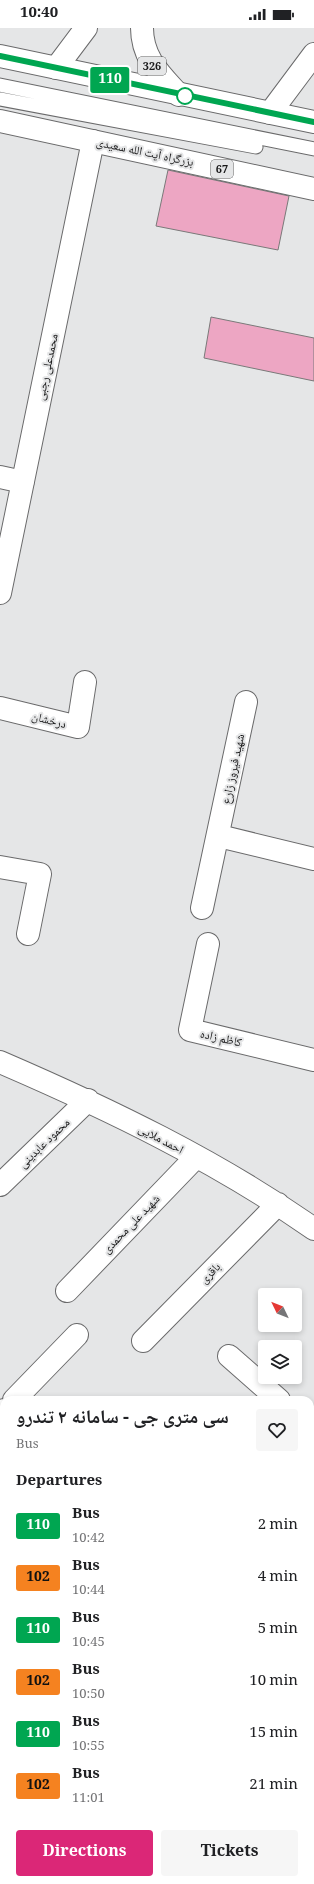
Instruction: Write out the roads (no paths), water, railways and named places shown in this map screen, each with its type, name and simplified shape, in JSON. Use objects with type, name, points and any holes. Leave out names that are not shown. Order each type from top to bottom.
[{"type":"main road","points":[[56,68],[86,28]]},
{"type":"main road","name":"326","points":[[142,28],[146,53],[153,66],[179,95]]},
{"type":"main road","points":[[270,113],[314,54]]},
{"type":"main road","points":[[0,56],[179,95],[314,122]]},
{"type":"main road","name":"بزرگراه آیت الله سعیدی","points":[[0,121],[314,189]]},
{"type":"main road","name":"محمدعلی رجبی","points":[[0,593],[93,141]]},
{"type":"main road","points":[[0,477],[23,482]]},
{"type":"main road","name":"درخشان","points":[[0,708],[78,727],[85,682]]},
{"type":"main road","name":"شهید فیروز زارع","points":[[202,908],[219,836],[246,702]]},
{"type":"main road","points":[[219,836],[314,859]]},
{"type":"main road","points":[[0,867],[40,874],[28,934]]},
{"type":"main road","name":"کاظم زاده","points":[[208,944],[190,1030],[314,1060]]},
{"type":"main road","name":"احمد ملایی","points":[[0,1062],[88,1100],[196,1157],[278,1204],[314,1229]]},
{"type":"main road","name":"محمود عابدینی","points":[[0,1185],[88,1100]]},
{"type":"main road","name":"شهید علی محمدی","points":[[67,1291],[196,1157]]},
{"type":"main road","name":"باقری","points":[[143,1341],[278,1204]]},
{"type":"main road","points":[[17,1396],[77,1335]]},
{"type":"main road","points":[[229,1356],[274,1396]]},
{"type":"main road","points":[[0,1389],[8,1396]]},
{"type":"lane","points":[[0,85],[314,150]]},
{"type":"lane","points":[[0,99],[314,158]]}]
